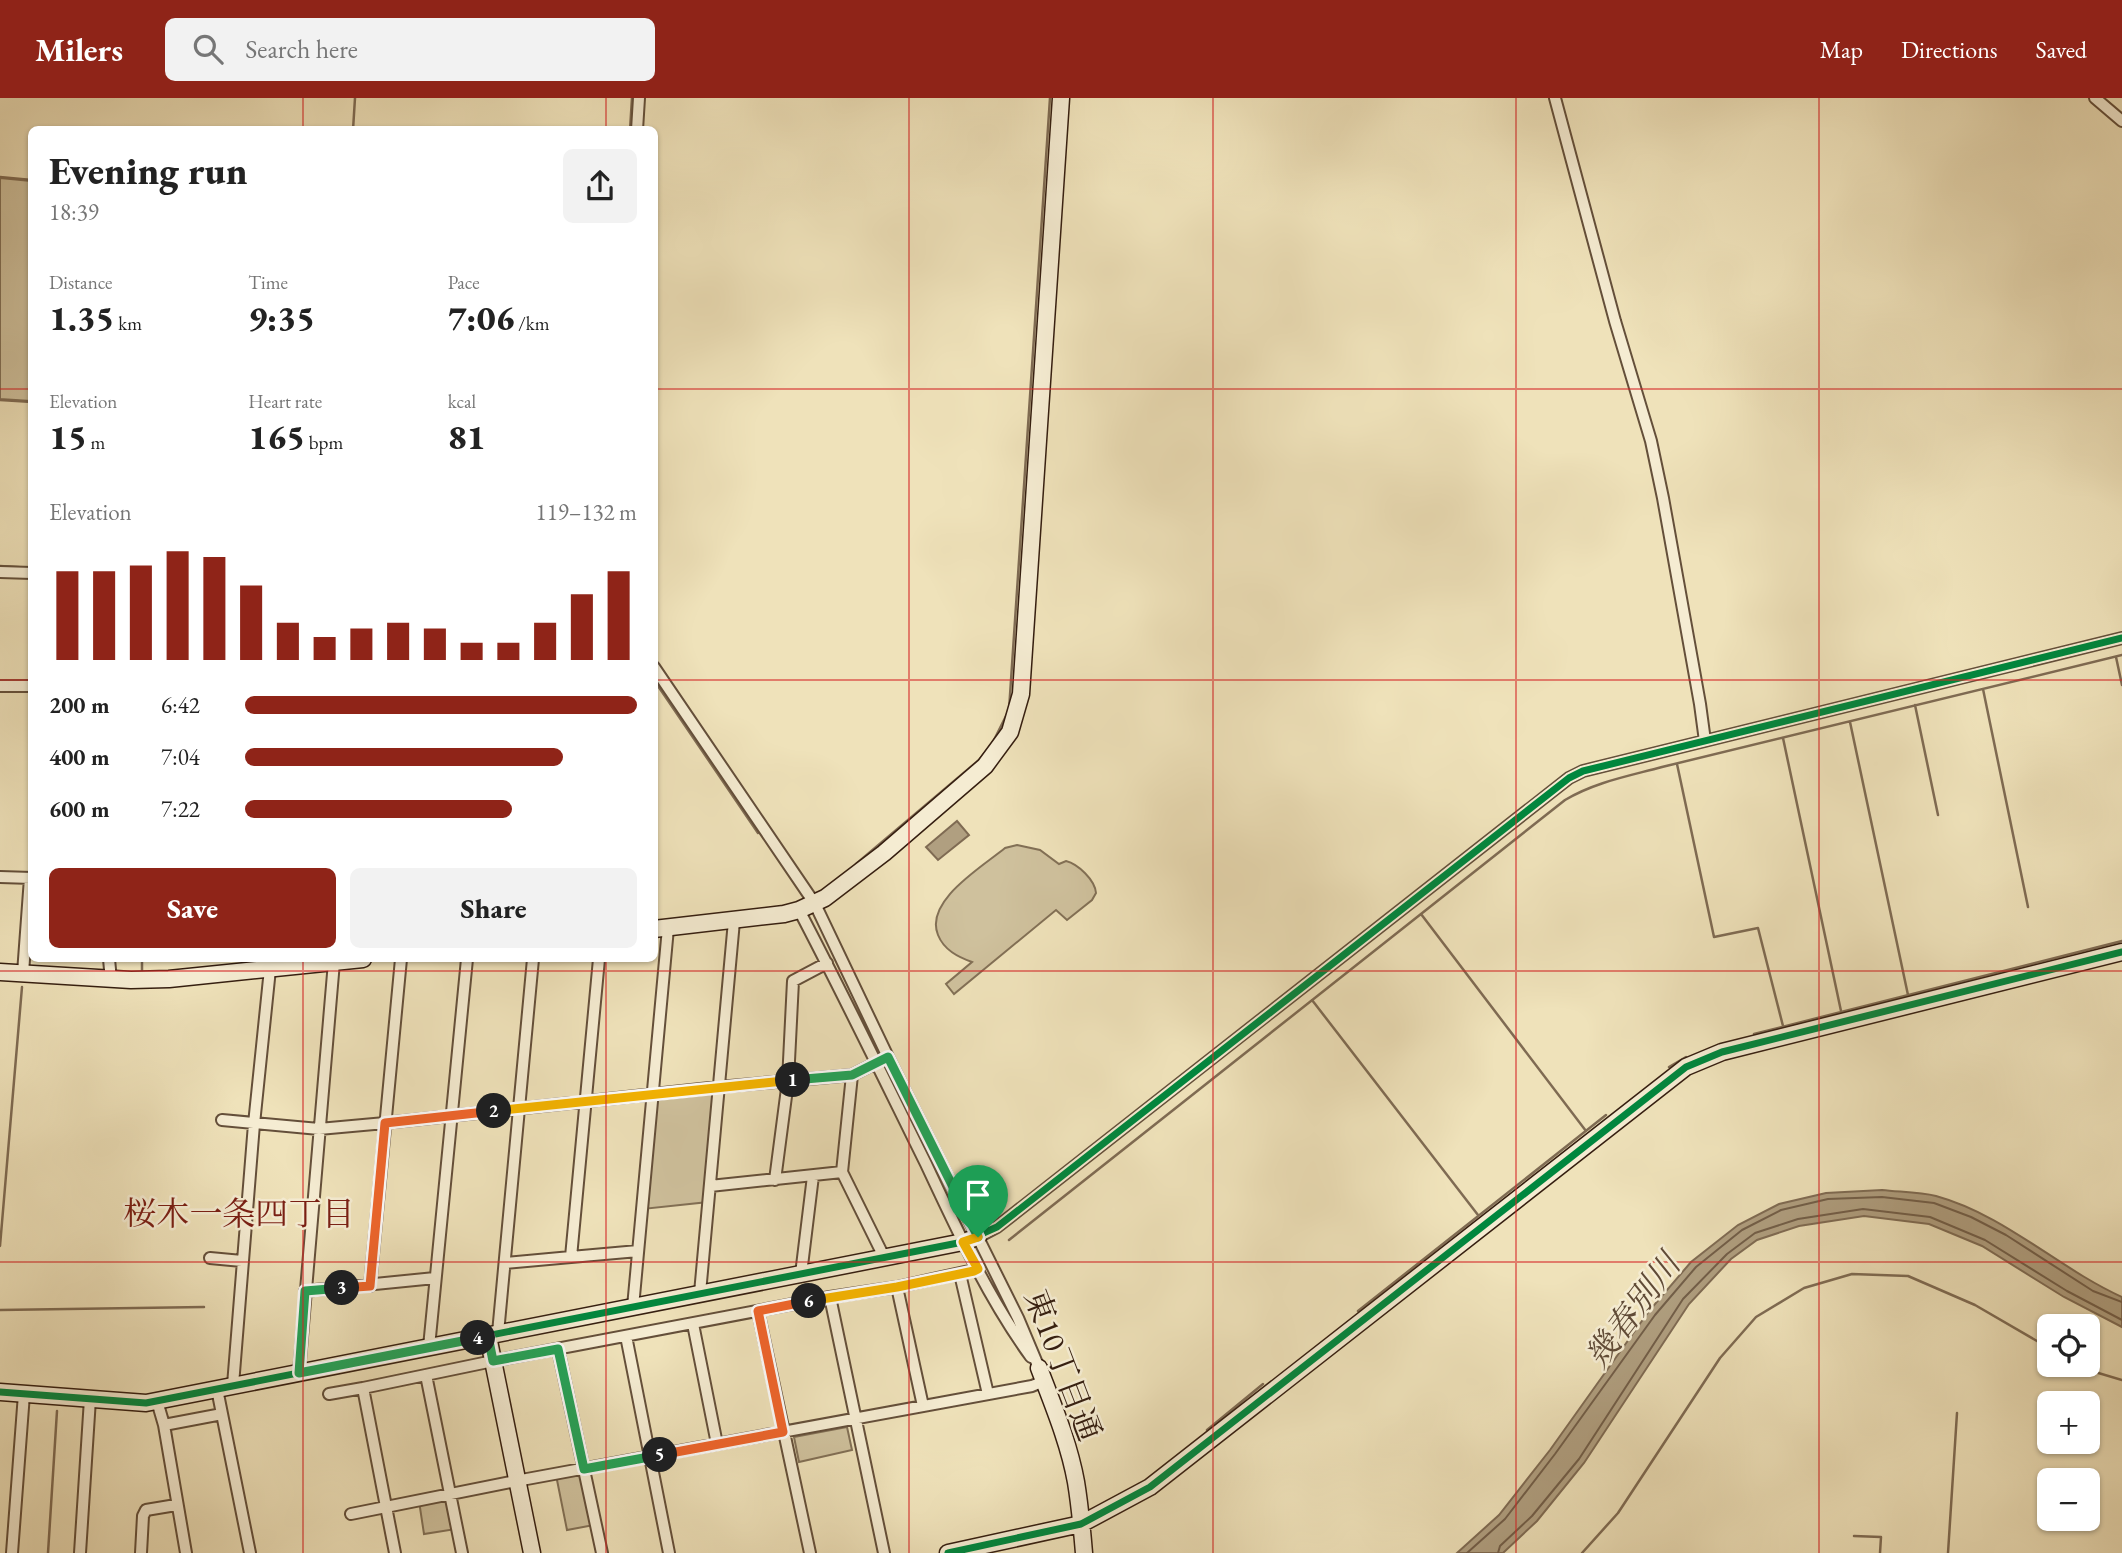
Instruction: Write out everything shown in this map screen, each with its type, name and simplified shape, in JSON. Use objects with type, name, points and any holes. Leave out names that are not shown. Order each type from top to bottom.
[{"type":"street","points":[[637,126],[639,98]]},
{"type":"street","points":[[633,1307],[653,1094],[661,928],[768,917],[815,904],[884,853],[985,766],[1010,732],[1017,713],[1021,694],[1061,98]]},
{"type":"street","points":[[1555,98],[1653,453],[1705,741]]},
{"type":"street","points":[[2095,98],[2122,121]]},
{"type":"street","points":[[0,572],[28,573]]},
{"type":"street","points":[[0,1392],[146,1403],[970,1239],[997,1227],[1569,778],[1583,771],[2122,638]]},
{"type":"street","name":"東10丁目通","points":[[658,673],[815,904],[970,1239],[1028,1339],[1071,1463],[1084,1553]]},
{"type":"street","points":[[0,686],[28,686]]},
{"type":"street","points":[[0,877],[28,878]]},
{"type":"street","points":[[351,1514],[1032,1386],[1041,1374],[1006,1320],[978,1269],[970,1239],[799,910]]},
{"type":"street","points":[[23,974],[28,914]]},
{"type":"street","points":[[700,1293],[734,921]]},
{"type":"street","points":[[948,1553],[974,1551],[1081,1524],[1132,1499],[1686,1067],[1722,1052],[2122,952]]},
{"type":"street","points":[[109,962],[111,980]]},
{"type":"street","points":[[0,972],[111,980],[169,979],[334,962],[299,1373]]},
{"type":"street","points":[[370,1286],[401,962]]},
{"type":"street","points":[[429,1347],[467,962]]},
{"type":"street","points":[[532,1553],[493,1361],[493,1334],[505,1264],[533,962]]},
{"type":"street","points":[[571,1257],[599,962]]},
{"type":"street","points":[[775,1180],[788,1081],[793,981],[827,963]]},
{"type":"street","points":[[250,1553],[222,1414],[242,1261],[270,969]]},
{"type":"street","points":[[222,1120],[319,1129],[385,1123],[852,1075],[888,1057]]},
{"type":"street","points":[[852,1075],[842,1172],[884,1257]]},
{"type":"street","points":[[710,1186],[842,1172]]},
{"type":"street","points":[[801,1274],[813,1176]]},
{"type":"street","points":[[505,1264],[638,1251]]},
{"type":"street","points":[[210,1258],[242,1261]]},
{"type":"street","points":[[329,1394],[830,1297],[897,1287],[978,1269]]},
{"type":"street","points":[[960,1274],[988,1394]]},
{"type":"street","points":[[305,1291],[435,1278]]},
{"type":"street","points":[[897,1287],[923,1406]]},
{"type":"street","points":[[830,1297],[884,1553]]},
{"type":"street","points":[[758,1311],[810,1553]]},
{"type":"street","points":[[693,1324],[717,1444]]},
{"type":"street","points":[[626,1336],[669,1553]]},
{"type":"street","points":[[558,1349],[602,1553]]},
{"type":"street","points":[[426,1375],[462,1553]]},
{"type":"street","points":[[363,1388],[395,1553]]},
{"type":"street","points":[[12,1553],[24,1394]]},
{"type":"street","points":[[80,1553],[90,1399]]},
{"type":"street","points":[[157,1401],[164,1424],[186,1553]]},
{"type":"street","points":[[164,1424],[222,1414]]},
{"type":"street","points":[[141,1553],[143,1516],[146,1510],[176,1505]]},
{"type":"shaded area","points":[[0,178],[28,181],[28,401],[0,399]]},
{"type":"shaded area","points":[[1017,845],[1040,850],[1059,864],[1066,861],[1076,865],[1089,878],[1096,893],[1092,900],[1067,920],[1056,910],[954,994],[946,984],[972,962],[944,945],[938,935],[936,922],[939,910],[970,875],[1005,848]]},
{"type":"shaded area","points":[[719,1087],[708,1202],[643,1209],[653,1094]]},
{"type":"shaded area","points":[[847,1427],[852,1450],[799,1462],[794,1437]]},
{"type":"shaded area","points":[[583,1470],[594,1525],[567,1530],[556,1475]]},
{"type":"shaded area","points":[[450,1496],[456,1529],[424,1534],[419,1501]]},
{"type":"water","points":[[957,821],[969,835],[938,860],[926,847]]},
{"type":"water","points":[[1882,1190],[1916,1193],[1936,1196],[1961,1205],[2008,1229],[2122,1297],[2122,1327],[2064,1297],[1982,1246],[1929,1224],[1864,1216],[1799,1226],[1757,1240],[1731,1259],[1689,1304],[1584,1463],[1537,1521],[1503,1553],[1457,1553],[1499,1515],[1550,1450],[1649,1311],[1691,1262],[1738,1225],[1779,1204],[1826,1193]]},
{"type":"waterway","points":[[353,126],[355,98]]},
{"type":"waterway","points":[[630,126],[632,98]]},
{"type":"waterway","points":[[992,744],[1009,710],[1050,98]]},
{"type":"waterway","points":[[0,177],[28,180]]},
{"type":"waterway","points":[[0,400],[28,402]]},
{"type":"waterway","points":[[0,566],[28,568]]},
{"type":"waterway","points":[[1009,1240],[1576,794],[1612,780],[1662,767],[2122,655]]},
{"type":"waterway","points":[[2116,657],[2122,685]]},
{"type":"waterway","points":[[658,664],[669,680]]},
{"type":"waterway","points":[[658,686],[758,833]]},
{"type":"waterway","points":[[1983,689],[2028,907]]},
{"type":"waterway","points":[[1915,705],[1938,815]]},
{"type":"waterway","points":[[1850,722],[1908,995]]},
{"type":"waterway","points":[[1783,738],[1841,1011]]},
{"type":"waterway","points":[[856,864],[979,760],[988,749]]},
{"type":"waterway","points":[[1677,764],[1714,937],[1758,928],[1783,1026]]},
{"type":"waterway","points":[[1421,914],[1586,1131]]},
{"type":"waterway","points":[[1754,1034],[2122,941]]},
{"type":"waterway","points":[[142,962],[142,971]]},
{"type":"waterway","points":[[0,1246],[22,987]]},
{"type":"waterway","points":[[1312,1000],[1478,1215]]},
{"type":"waterway","points":[[1669,1067],[1686,1057]]},
{"type":"waterway","points":[[1358,1311],[1606,1115]]},
{"type":"waterway","points":[[1582,1553],[1618,1513],[1720,1358],[1756,1317],[1804,1288],[1852,1274],[1908,1276],[1975,1305],[2037,1341]]},
{"type":"waterway","points":[[0,1310],[204,1307]]},
{"type":"waterway","points":[[2100,1373],[2122,1380]]},
{"type":"waterway","points":[[1207,1430],[1263,1384]]},
{"type":"waterway","points":[[48,1553],[57,1411]]},
{"type":"waterway","points":[[1948,1553],[1957,1413]]},
{"type":"waterway","points":[[1854,1536],[1881,1537],[1880,1553]]},
{"type":"cycle path","points":[[0,1392],[146,1403],[963,1242],[997,1227],[1569,778],[1583,771],[2122,638]]},
{"type":"cycle path","points":[[948,1553],[1081,1524],[1150,1487],[1686,1067],[1722,1052],[2122,952]]},
{"type":"district","name":"桜木一条四丁目","points":[[239,1213]]},
{"type":"route","points":[[888,1057],[978,1237],[963,1242],[978,1269],[974,1271],[758,1311],[783,1432],[584,1469],[558,1349],[493,1361],[488,1336],[299,1373],[305,1291],[370,1286],[385,1123],[852,1075],[888,1057]]},
{"type":"water label","name":"幾春別川","points":[[1632,1310]]}]
